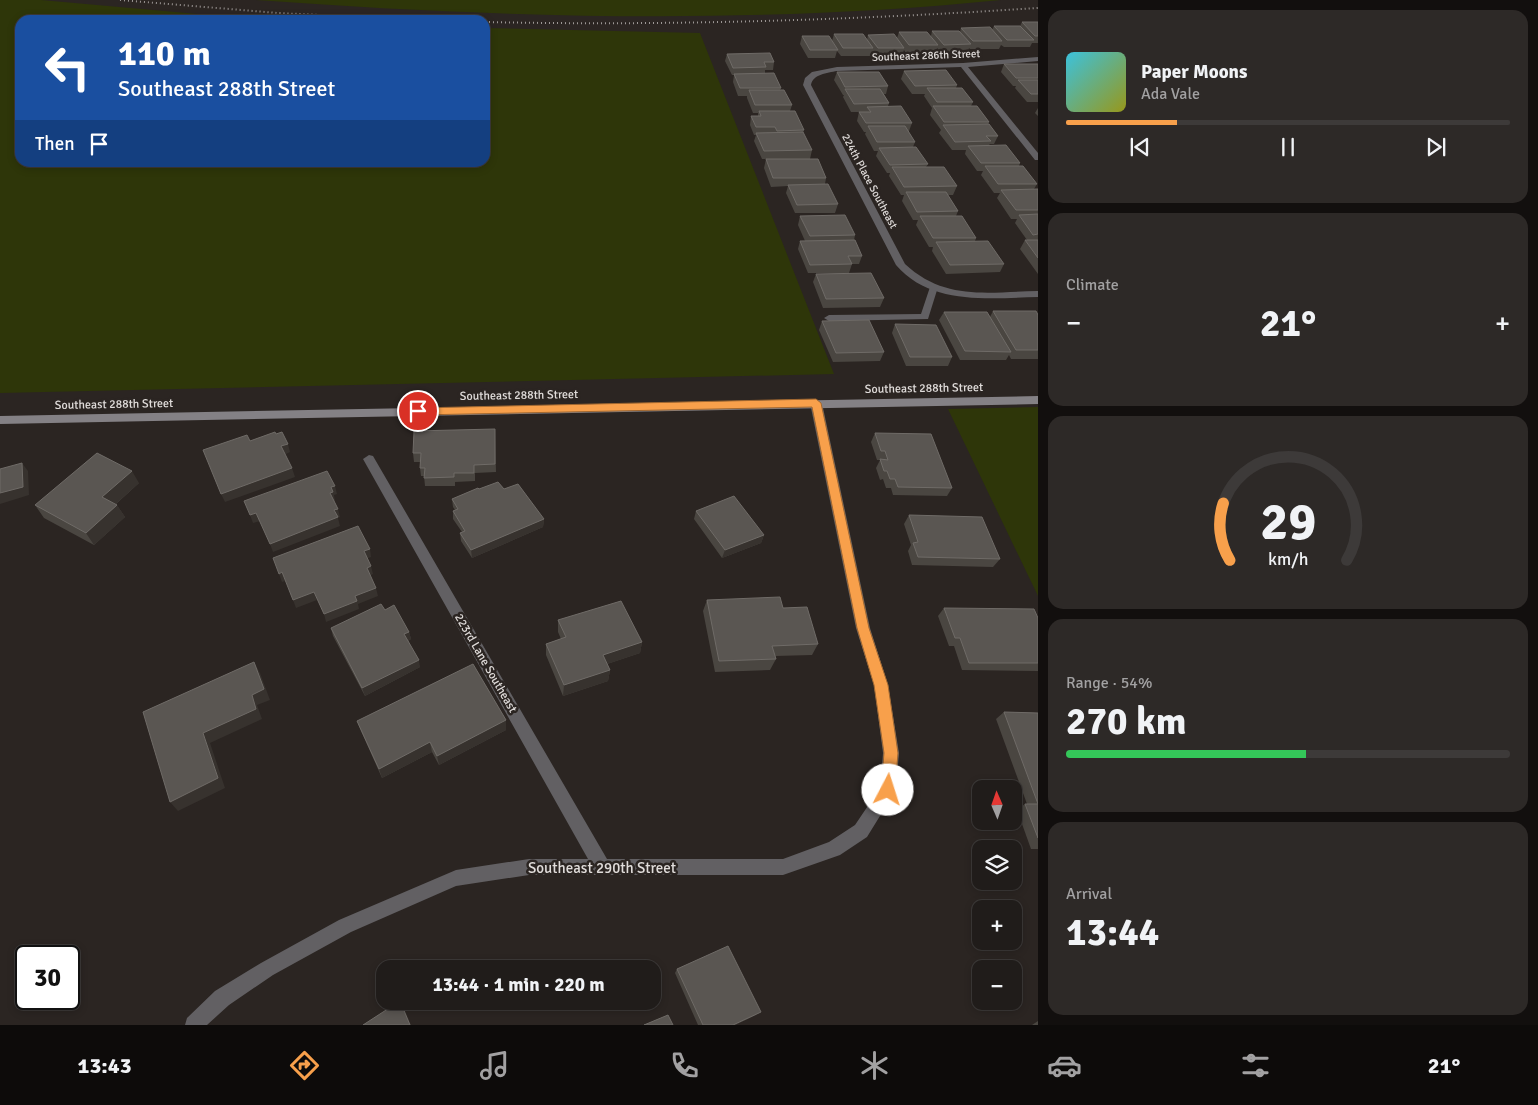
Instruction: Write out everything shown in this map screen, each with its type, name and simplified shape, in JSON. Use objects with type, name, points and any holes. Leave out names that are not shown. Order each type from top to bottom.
[{"type":"street","name":"Southeast 286th Street","points":[[815,74],[837,70],[963,66],[1038,59]]},
{"type":"street","points":[[963,66],[1038,158]]},
{"type":"street","name":"224th Place Southeast","points":[[815,74],[808,80],[807,85],[901,265],[916,278],[934,287]]},
{"type":"street","points":[[934,287],[965,294],[1038,294]]},
{"type":"street","name":"Southeast 288th Street","points":[[0,420],[1038,400]]},
{"type":"street","name":"Southeast 290th Street","points":[[194,1025],[222,998],[267,969],[345,926],[456,878],[529,867],[783,867],[834,849],[861,831],[888,790],[891,753],[881,685],[863,628],[816,403]]},
{"type":"street","name":"223rd Lane Southeast","points":[[369,459],[603,868]]},
{"type":"lane","points":[[829,318],[925,317],[934,287]]},
{"type":"green space","points":[[0,0],[41,0],[209,15],[15,15],[15,167],[490,167],[490,28],[700,33],[834,374],[0,393]]},
{"type":"green space","points":[[256,0],[1001,0],[815,13],[629,16],[535,15]]},
{"type":"green space","points":[[1038,407],[1038,596],[948,409]]},
{"type":"building","points":[[1022,22],[1038,22],[1038,36],[1035,36]]},
{"type":"building","points":[[994,26],[1020,26],[1034,40],[1007,40]]},
{"type":"building","points":[[990,27],[1002,41],[973,41],[961,28]]},
{"type":"building","points":[[932,31],[959,31],[971,44],[944,45]]},
{"type":"building","points":[[899,32],[927,32],[938,45],[909,45]]},
{"type":"building","points":[[834,34],[863,34],[873,48],[843,48]]},
{"type":"building","points":[[894,34],[904,48],[878,48],[868,35]]},
{"type":"building","points":[[802,36],[829,36],[838,50],[810,50]]},
{"type":"building","points":[[770,53],[774,62],[764,62],[766,67],[733,68],[727,54]]},
{"type":"building","points":[[1004,64],[1038,64],[1038,78],[1016,78]]},
{"type":"building","points":[[946,70],[957,85],[915,86],[904,71]]},
{"type":"building","points":[[837,72],[879,72],[888,86],[845,87]]},
{"type":"building","points":[[774,73],[781,88],[740,88],[734,74]]},
{"type":"building","points":[[1018,80],[1038,80],[1038,94],[1031,94]]},
{"type":"building","points":[[927,88],[962,88],[973,102],[937,102]]},
{"type":"building","points":[[845,89],[880,89],[889,103],[854,104]]},
{"type":"building","points":[[749,90],[784,90],[792,105],[755,105]]},
{"type":"building","points":[[901,106],[912,123],[866,123],[859,112],[871,112],[867,107]]},
{"type":"building","points":[[933,106],[977,106],[989,122],[944,122]]},
{"type":"building","points":[[759,111],[795,111],[804,130],[777,131],[775,127],[756,127],[751,116],[761,116]]},
{"type":"building","points":[[989,124],[998,136],[986,136],[991,141],[955,142],[943,125]]},
{"type":"building","points":[[868,126],[905,126],[915,142],[877,142]]},
{"type":"building","points":[[803,132],[812,150],[764,151],[756,133]]},
{"type":"building","points":[[1006,145],[1020,163],[981,163],[968,146]]},
{"type":"building","points":[[916,147],[928,164],[890,165],[879,148]]},
{"type":"building","points":[[766,159],[818,159],[826,178],[773,178]]},
{"type":"building","points":[[985,166],[1023,166],[1037,184],[998,184]]},
{"type":"building","points":[[892,167],[944,167],[957,186],[904,187]]},
{"type":"building","points":[[828,184],[838,204],[797,205],[788,185]]},
{"type":"building","points":[[1038,189],[1038,210],[1016,210],[1001,190]]},
{"type":"building","points":[[906,192],[946,192],[958,211],[917,212]]},
{"type":"building","points":[[1038,214],[1038,234],[1033,235],[1019,215]]},
{"type":"building","points":[[845,215],[855,235],[810,236],[800,216]]},
{"type":"building","points":[[920,216],[962,216],[976,238],[933,238]]},
{"type":"building","points":[[855,240],[862,256],[848,256],[852,264],[810,265],[800,241]]},
{"type":"building","points":[[1025,240],[1038,240],[1038,258]]},
{"type":"building","points":[[988,241],[1004,264],[950,265],[936,242]]},
{"type":"building","points":[[871,273],[884,298],[826,299],[816,274]]},
{"type":"building","points":[[993,311],[1036,311],[1038,315],[1038,350],[1016,350]]},
{"type":"building","points":[[944,312],[987,312],[1011,352],[965,351]]},
{"type":"building","points":[[869,320],[884,352],[836,353],[822,321]]},
{"type":"building","points":[[895,324],[936,325],[952,357],[910,357]]},
{"type":"building","points":[[495,429],[495,464],[474,465],[474,473],[454,473],[454,477],[424,478],[425,468],[420,468],[421,453],[413,453],[414,431]]},
{"type":"building","points":[[275,432],[276,434],[282,432],[288,444],[281,446],[292,468],[221,494],[203,450],[247,435],[250,441]]},
{"type":"building","points":[[875,433],[931,434],[952,488],[898,487],[895,479],[890,479],[887,471],[884,471],[880,459],[888,460],[885,451],[881,451]]},
{"type":"building","points":[[97,453],[132,471],[102,497],[117,505],[86,533],[35,505]]},
{"type":"building","points":[[22,463],[23,487],[0,493],[0,469]]},
{"type":"building","points":[[327,471],[335,486],[331,487],[333,492],[330,493],[338,509],[334,510],[338,517],[270,544],[256,513],[250,515],[244,501]]},
{"type":"building","points":[[498,482],[504,489],[518,484],[544,519],[471,550],[460,533],[465,531],[453,511],[458,509],[452,499]]},
{"type":"building","points":[[734,496],[764,535],[725,550],[696,511]]},
{"type":"building","points":[[909,515],[982,517],[1000,559],[918,557],[913,543],[918,542]]},
{"type":"building","points":[[358,526],[370,549],[364,551],[371,566],[367,568],[376,588],[355,596],[357,601],[324,614],[314,592],[293,600],[282,572],[279,574],[273,558]]},
{"type":"building","points":[[780,597],[783,608],[807,607],[818,644],[772,646],[776,659],[719,661],[707,600]]},
{"type":"building","points":[[621,601],[642,642],[603,655],[610,670],[564,685],[546,644],[566,637],[558,620]]},
{"type":"building","points":[[381,604],[385,610],[394,605],[409,632],[404,634],[419,660],[362,688],[331,628]]},
{"type":"building","points":[[944,608],[1034,609],[1038,618],[1038,663],[969,663],[960,638],[955,638]]},
{"type":"building","points":[[254,662],[264,689],[252,695],[256,709],[203,733],[218,778],[170,802],[143,712]]},
{"type":"building","points":[[473,664],[506,720],[437,756],[430,742],[379,769],[357,721]]},
{"type":"building","points":[[1004,712],[1038,713],[1038,804]]},
{"type":"building","points":[[1025,804],[1038,804],[1038,838]]},
{"type":"building","points":[[728,946],[761,1012],[733,1025],[703,1025],[677,969]]},
{"type":"building","points":[[386,1010],[404,1010],[410,1025],[363,1025]]},
{"type":"building","points":[[668,1015],[673,1025],[644,1025]]},
{"type":"railway","points":[[120,0],[321,15]]},
{"type":"railway","points":[[490,22],[762,21],[1038,8]]},
{"type":"route","points":[[418,411],[816,403],[863,628],[881,685],[891,753],[888,790]]}]
